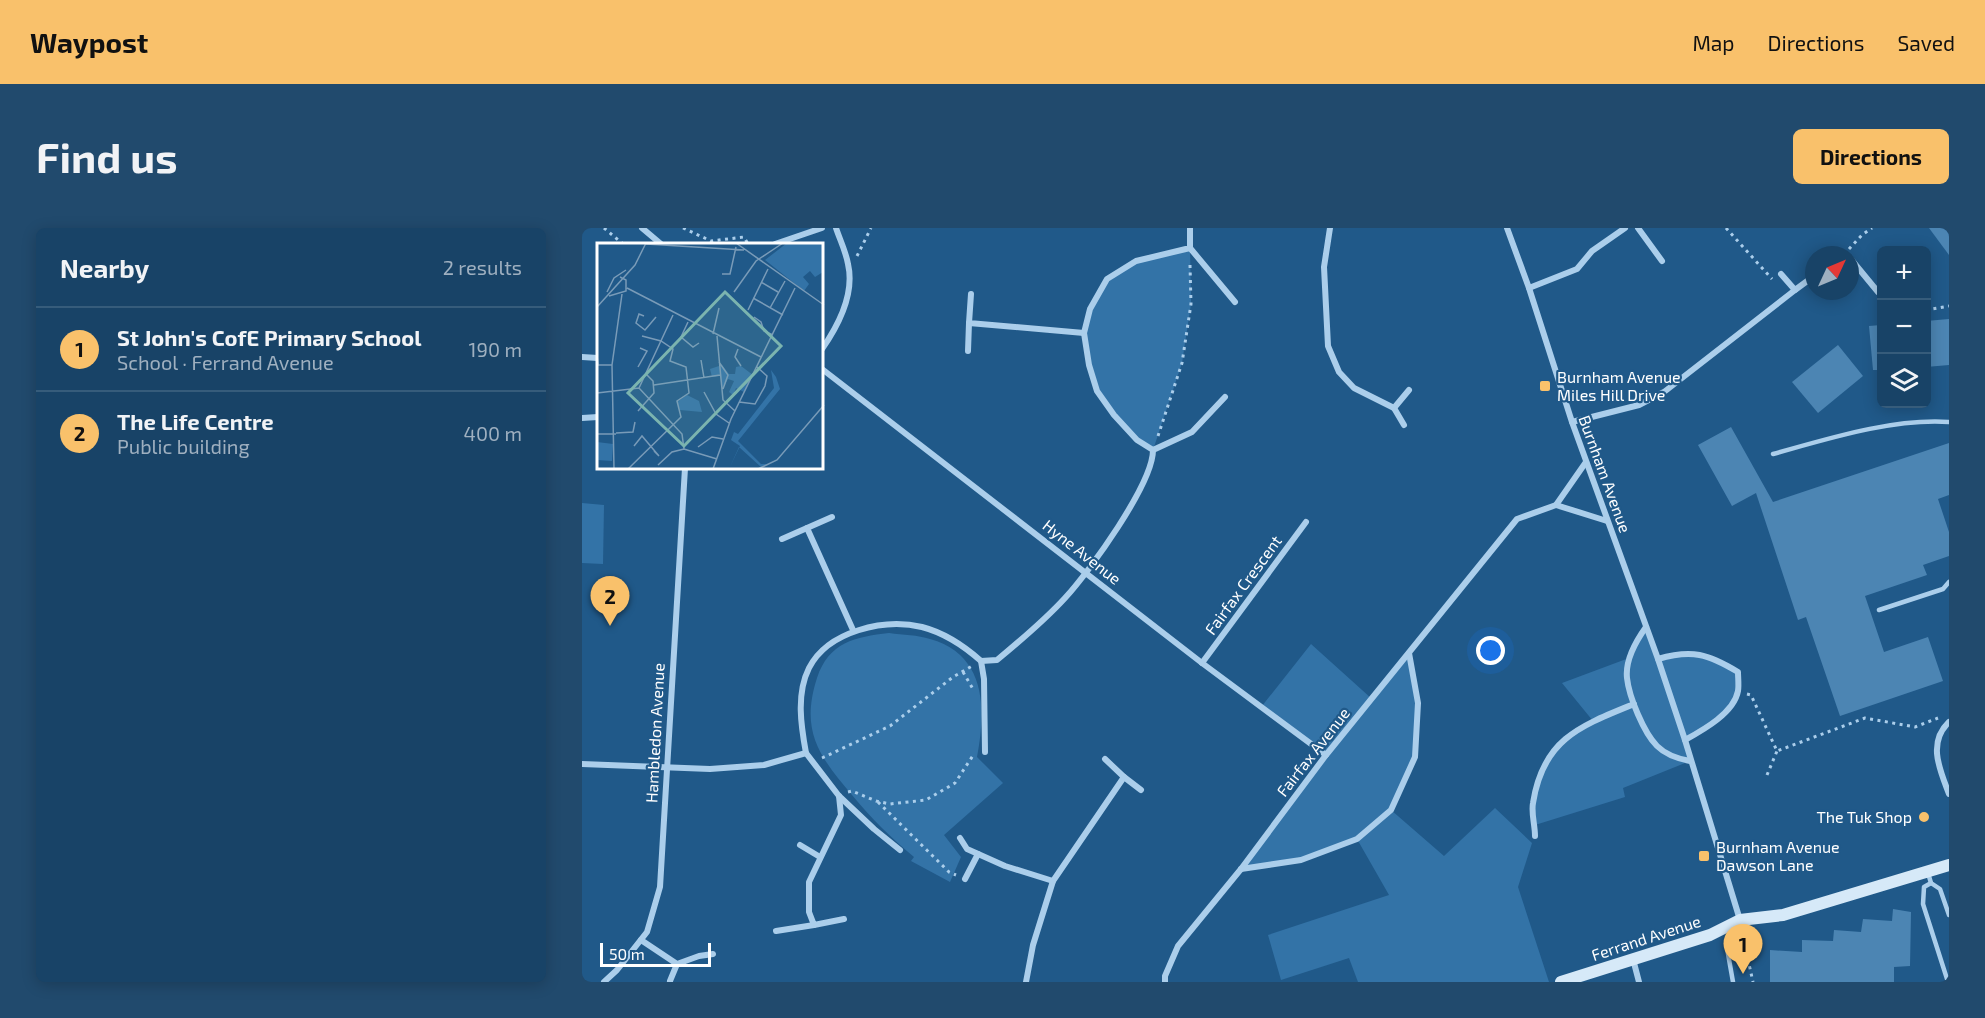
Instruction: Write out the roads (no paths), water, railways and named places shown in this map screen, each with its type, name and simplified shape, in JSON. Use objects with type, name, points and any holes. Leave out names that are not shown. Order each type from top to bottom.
[{"type":"street","points":[[642,228],[660,243]]},
{"type":"street","points":[[778,243],[822,228]]},
{"type":"street","points":[[824,346],[837,327],[848,294],[849,266],[836,228]]},
{"type":"street","points":[[1191,228],[1190,248],[1235,302]]},
{"type":"street","points":[[1330,228],[1324,267],[1328,346],[1340,372],[1354,388],[1394,408],[1404,425]]},
{"type":"street","name":"Burnham Avenue","points":[[1507,228],[1586,462],[1658,659],[1740,920]]},
{"type":"street","points":[[1529,288],[1577,270],[1592,252],[1626,228]]},
{"type":"street","points":[[1638,228],[1662,261]]},
{"type":"street","points":[[1153,450],[1137,440],[1096,391],[1084,333],[1090,309],[1107,279],[1136,261],[1190,248]]},
{"type":"street","points":[[1859,269],[1877,291]]},
{"type":"street","points":[[1781,274],[1795,290]]},
{"type":"street","points":[[1572,422],[1639,405],[1664,392],[1805,283]]},
{"type":"street","points":[[968,351],[970,294]]},
{"type":"street","points":[[969,323],[1084,333]]},
{"type":"street","points":[[582,357],[597,358]]},
{"type":"street","name":"Hyne Avenue","points":[[824,371],[1202,663],[1326,755]]},
{"type":"street","points":[[1394,408],[1409,390]]},
{"type":"street","points":[[1153,450],[1192,432],[1225,398]]},
{"type":"street","points":[[582,418],[597,417]]},
{"type":"street","points":[[981,661],[997,660],[1064,599],[1086,572],[1132,506],[1153,460],[1153,450]]},
{"type":"street","points":[[1586,462],[1556,505],[1607,521]]},
{"type":"street","name":"Hambledon Avenue","points":[[604,982],[617,970],[647,932],[660,887],[685,470]]},
{"type":"street","name":"Fairfax Avenue","points":[[1165,982],[1165,976],[1178,946],[1241,869],[1326,755],[1517,519],[1556,505]]},
{"type":"street","points":[[782,539],[832,517]]},
{"type":"street","name":"Fairfax Crescent","points":[[1202,663],[1306,522]]},
{"type":"street","points":[[807,528],[853,630]]},
{"type":"street","points":[[900,850],[839,796],[806,753],[800,720],[802,692],[809,668],[824,648],[853,630],[898,625],[921,627],[941,633],[961,643],[981,661],[984,679],[985,752]]},
{"type":"street","points":[[1646,627],[1629,658],[1627,677],[1634,704],[1657,746],[1679,759],[1690,761]]},
{"type":"street","points":[[1658,659],[1680,652],[1701,654],[1724,663],[1738,672],[1738,692],[1725,714],[1685,740]]},
{"type":"street","points":[[1241,869],[1301,860],[1357,839],[1391,810],[1415,757],[1418,703],[1409,653]]},
{"type":"street","points":[[1535,836],[1532,805],[1542,767],[1562,740],[1593,721],[1634,704]]},
{"type":"street","points":[[1949,723],[1938,737],[1937,760],[1949,794]]},
{"type":"street","points":[[582,764],[710,769],[764,765],[806,753]]},
{"type":"street","points":[[1105,759],[1141,790]]},
{"type":"street","points":[[1026,982],[1033,945],[1053,881],[1124,777]]},
{"type":"street","points":[[814,925],[809,912],[809,882],[841,815],[839,796]]},
{"type":"street","points":[[960,838],[967,849],[1005,866],[1053,881]]},
{"type":"street","points":[[800,845],[820,857]]},
{"type":"street","points":[[965,879],[978,854]]},
{"type":"street","points":[[1740,920],[1784,915],[1929,878],[1949,865]]},
{"type":"street","points":[[776,931],[844,919]]},
{"type":"street","name":"Ferrand Avenue","points":[[1561,982],[1710,935],[1740,920]]},
{"type":"street","points":[[641,940],[676,964]]},
{"type":"street","points":[[676,964],[713,954]]},
{"type":"street","points":[[1633,959],[1638,982]]},
{"type":"street","points":[[670,981],[676,964]]},
{"type":"lane","points":[[1773,454],[1851,434],[1924,420],[1949,422]]},
{"type":"lane","points":[[1879,609],[1943,589],[1949,582]]},
{"type":"lane","points":[[1948,982],[1923,904],[1924,887],[1929,878],[1940,889],[1949,915]]},
{"type":"lane","points":[[1733,982],[1727,948],[1740,920]]},
{"type":"place","name":"Burnham Avenue Miles Hill Drive","points":[[1545,386]]},
{"type":"place","name":"The Life Centre","points":[[610,626]]},
{"type":"place","name":"The Tuk Shop","points":[[1924,817]]},
{"type":"place","name":"Burnham Avenue Dawson Lane","points":[[1704,856]]},
{"type":"place","name":"St John's CofE Primary School","points":[[1743,974]]}]
